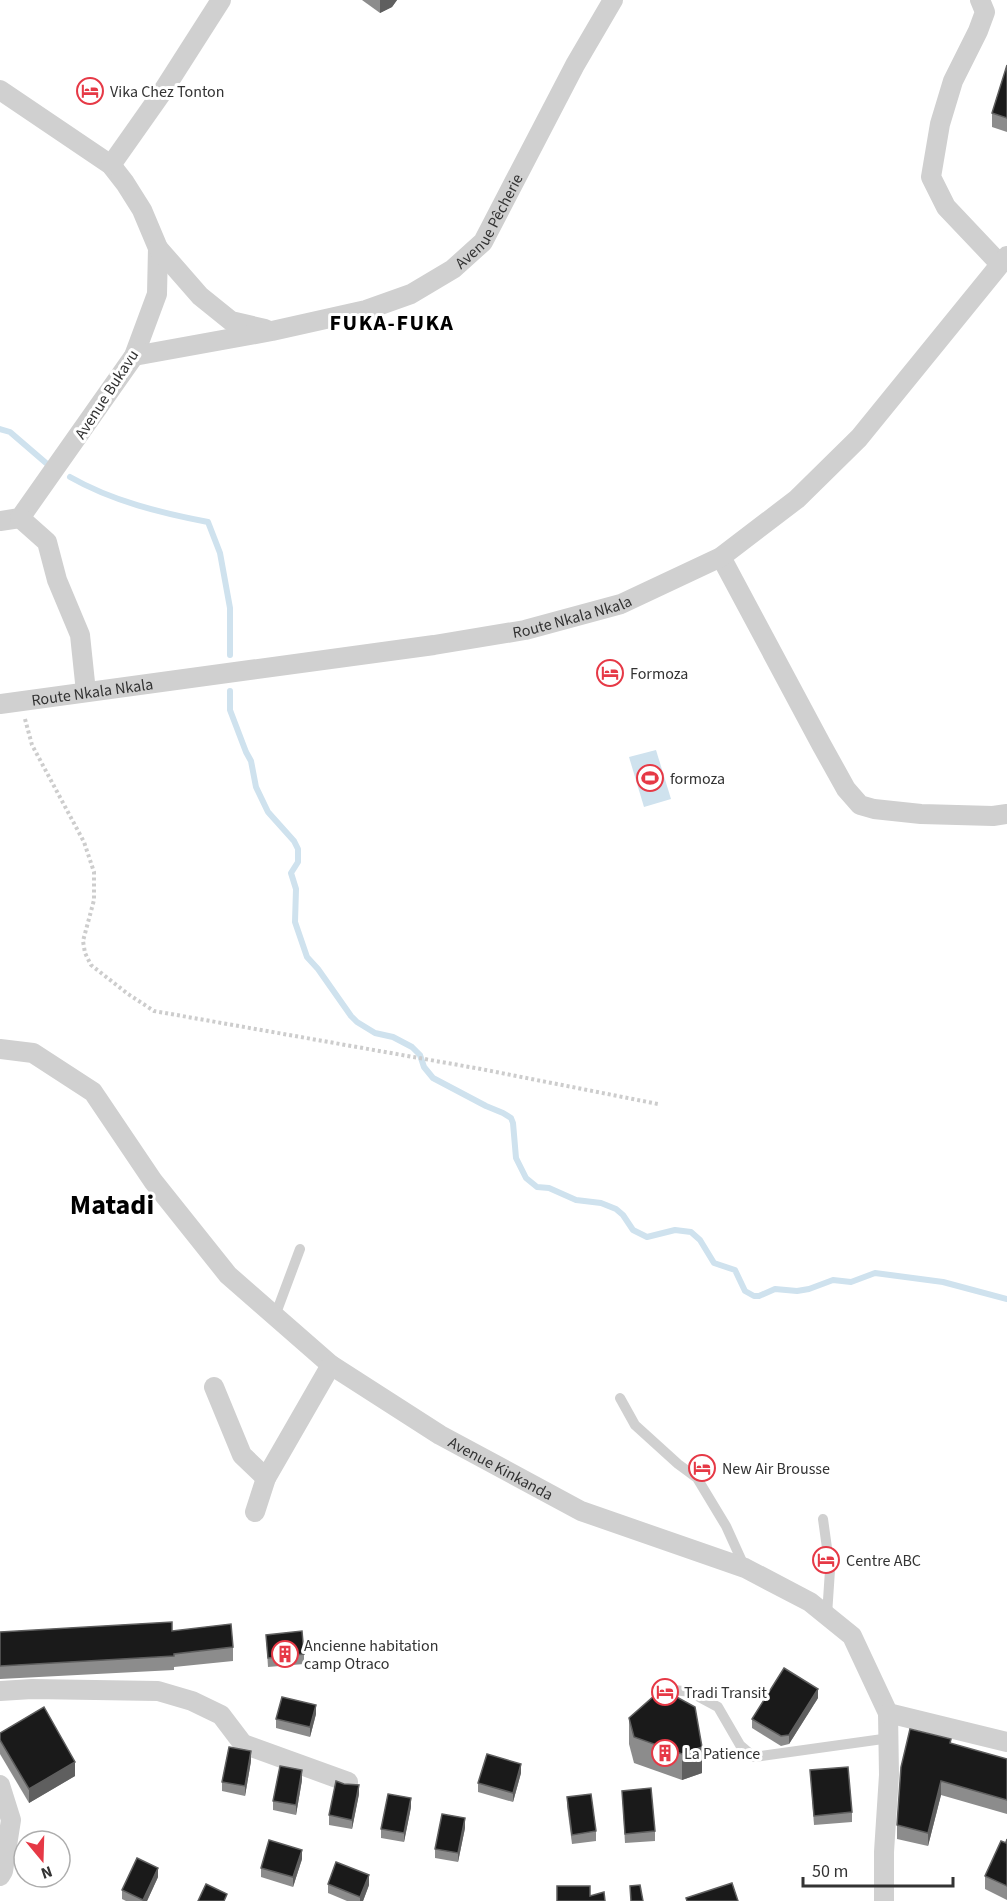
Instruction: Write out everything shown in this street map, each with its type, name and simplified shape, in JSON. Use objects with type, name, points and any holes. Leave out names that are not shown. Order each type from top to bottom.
[{"type":"street","points":[[111,165],[161,94],[221,0]]},
{"type":"street","name":"Avenue Pêcherie","points":[[134,356],[272,331],[366,310],[411,294],[453,269],[483,242],[575,65],[613,0]]},
{"type":"street","points":[[980,0],[985,12],[953,81],[940,124],[930,177],[946,207],[1004,260]]},
{"type":"street","name":"Avenue Bukavu","points":[[0,90],[111,165],[142,210],[158,248],[157,294],[134,356],[20,518]]},
{"type":"street","points":[[158,248],[200,296],[231,321],[272,331]]},
{"type":"street","name":"Route Nkala Nkala","points":[[0,704],[434,645],[525,630],[621,604],[721,557],[797,499],[859,438],[1004,260]]},
{"type":"street","points":[[0,521],[20,518],[47,542],[57,580],[80,635],[87,692]]},
{"type":"street","points":[[721,557],[846,789],[860,805],[874,809],[921,813],[993,816],[1007,814]]},
{"type":"street","name":"Avenue Kinkanda","points":[[0,1048],[33,1053],[93,1092],[153,1181],[228,1275],[331,1365],[440,1435],[581,1511],[745,1568],[810,1602],[852,1635],[888,1713],[890,1738],[884,1901]]},
{"type":"street","points":[[255,1512],[266,1478],[331,1365]]},
{"type":"street","points":[[214,1387],[242,1455],[266,1478]]},
{"type":"street","points":[[0,1691],[32,1689],[158,1691],[192,1701],[221,1715],[243,1744],[348,1782]]},
{"type":"street","points":[[888,1713],[1007,1742]]},
{"type":"street","points":[[0,1785],[11,1820],[3,1871],[0,1876]]},
{"type":"lane","points":[[275,1316],[300,1249]]},
{"type":"lane","points":[[620,1398],[635,1425],[697,1478],[726,1526],[745,1568]]},
{"type":"lane","points":[[823,1519],[830,1570],[826,1615]]},
{"type":"lane","points":[[668,1689],[690,1692],[718,1707],[740,1745],[754,1757],[890,1738]]},
{"type":"path","points":[[20,701],[32,745],[84,842],[94,873],[94,900],[83,941],[91,965],[154,1011],[481,1069],[658,1104]]},
{"type":"water","name":"formoza","points":[[656,750],[671,799],[644,807],[629,757]]},
{"type":"building","points":[[1007,65],[1007,118],[992,113]]},
{"type":"building","points":[[172,1622],[172,1631],[231,1624],[233,1647],[174,1654],[174,1656],[0,1666],[0,1632]]},
{"type":"building","points":[[302,1631],[304,1654],[268,1658],[266,1635]]},
{"type":"building","points":[[784,1668],[818,1689],[789,1735],[781,1736],[752,1719]]},
{"type":"building","points":[[662,1689],[695,1707],[702,1747],[682,1754],[634,1737],[629,1718]]},
{"type":"building","points":[[282,1697],[316,1705],[310,1727],[276,1719]]},
{"type":"building","points":[[44,1707],[75,1762],[29,1789],[0,1740],[0,1733]]},
{"type":"building","points":[[910,1729],[951,1739],[950,1743],[1007,1759],[1007,1800],[941,1781],[928,1833],[897,1825],[901,1767]]},
{"type":"building","points":[[229,1747],[251,1751],[245,1786],[222,1782]]},
{"type":"building","points":[[487,1754],[521,1764],[513,1793],[478,1783]]},
{"type":"building","points":[[280,1766],[302,1770],[296,1805],[273,1801]]},
{"type":"building","points":[[848,1767],[852,1812],[814,1816],[810,1770]]},
{"type":"building","points":[[336,1781],[359,1785],[352,1820],[329,1815]]},
{"type":"building","points":[[651,1788],[655,1831],[625,1834],[622,1791]]},
{"type":"building","points":[[388,1794],[411,1798],[404,1833],[381,1829]]},
{"type":"building","points":[[591,1794],[596,1831],[572,1835],[567,1797]]},
{"type":"building","points":[[442,1814],[465,1818],[458,1853],[435,1849]]},
{"type":"building","points":[[1007,1839],[1007,1886],[985,1876],[1001,1841],[1006,1843]]},
{"type":"building","points":[[269,1840],[302,1850],[293,1877],[261,1868]]},
{"type":"building","points":[[137,1858],[158,1868],[143,1900],[122,1890]]},
{"type":"building","points":[[336,1862],[369,1875],[360,1897],[328,1884]]},
{"type":"building","points":[[732,1883],[738,1901],[687,1901],[686,1898]]},
{"type":"building","points":[[206,1884],[227,1894],[224,1901],[198,1901]]},
{"type":"building","points":[[640,1885],[643,1901],[631,1901],[630,1886]]},
{"type":"building","points":[[557,1886],[590,1886],[590,1896],[604,1892],[605,1901],[557,1901]]},
{"type":"waterway","points":[[0,429],[10,432],[46,463]]},
{"type":"waterway","points":[[70,477],[103,493],[137,505],[208,522],[220,553],[230,608],[230,655]]},
{"type":"waterway","points":[[230,691],[230,710],[251,761],[256,787],[268,812],[294,841],[298,849],[298,862],[291,873],[296,889],[295,922],[307,957],[357,1022],[375,1033],[393,1037],[412,1047],[420,1055],[424,1067],[433,1078],[511,1118],[516,1158],[526,1178],[537,1187],[549,1188],[576,1200],[601,1203],[616,1209],[633,1230],[647,1237],[675,1230],[691,1232],[700,1240],[714,1263],[735,1270],[745,1291],[754,1296],[775,1289],[797,1291],[809,1289],[833,1280],[851,1282],[875,1273],[943,1282],[1007,1299]]},
{"type":"place","name":"Vika Chez Tonton","points":[[90,91]]},
{"type":"place","name":"Formoza","points":[[610,673]]},
{"type":"place","name":"formoza","points":[[650,778]]},
{"type":"place","name":"New Air Brousse","points":[[702,1468]]},
{"type":"place","name":"Centre ABC","points":[[826,1560]]},
{"type":"place","name":"Ancienne habitation camp Otraco","points":[[285,1654]]},
{"type":"place","name":"Tradi Transit","points":[[665,1692]]},
{"type":"place","name":"La Patience","points":[[665,1753]]},
{"type":"district","name":"FUKA-FUKA","points":[[392,322]]},
{"type":"district","name":"Matadi","points":[[112,1204]]}]
